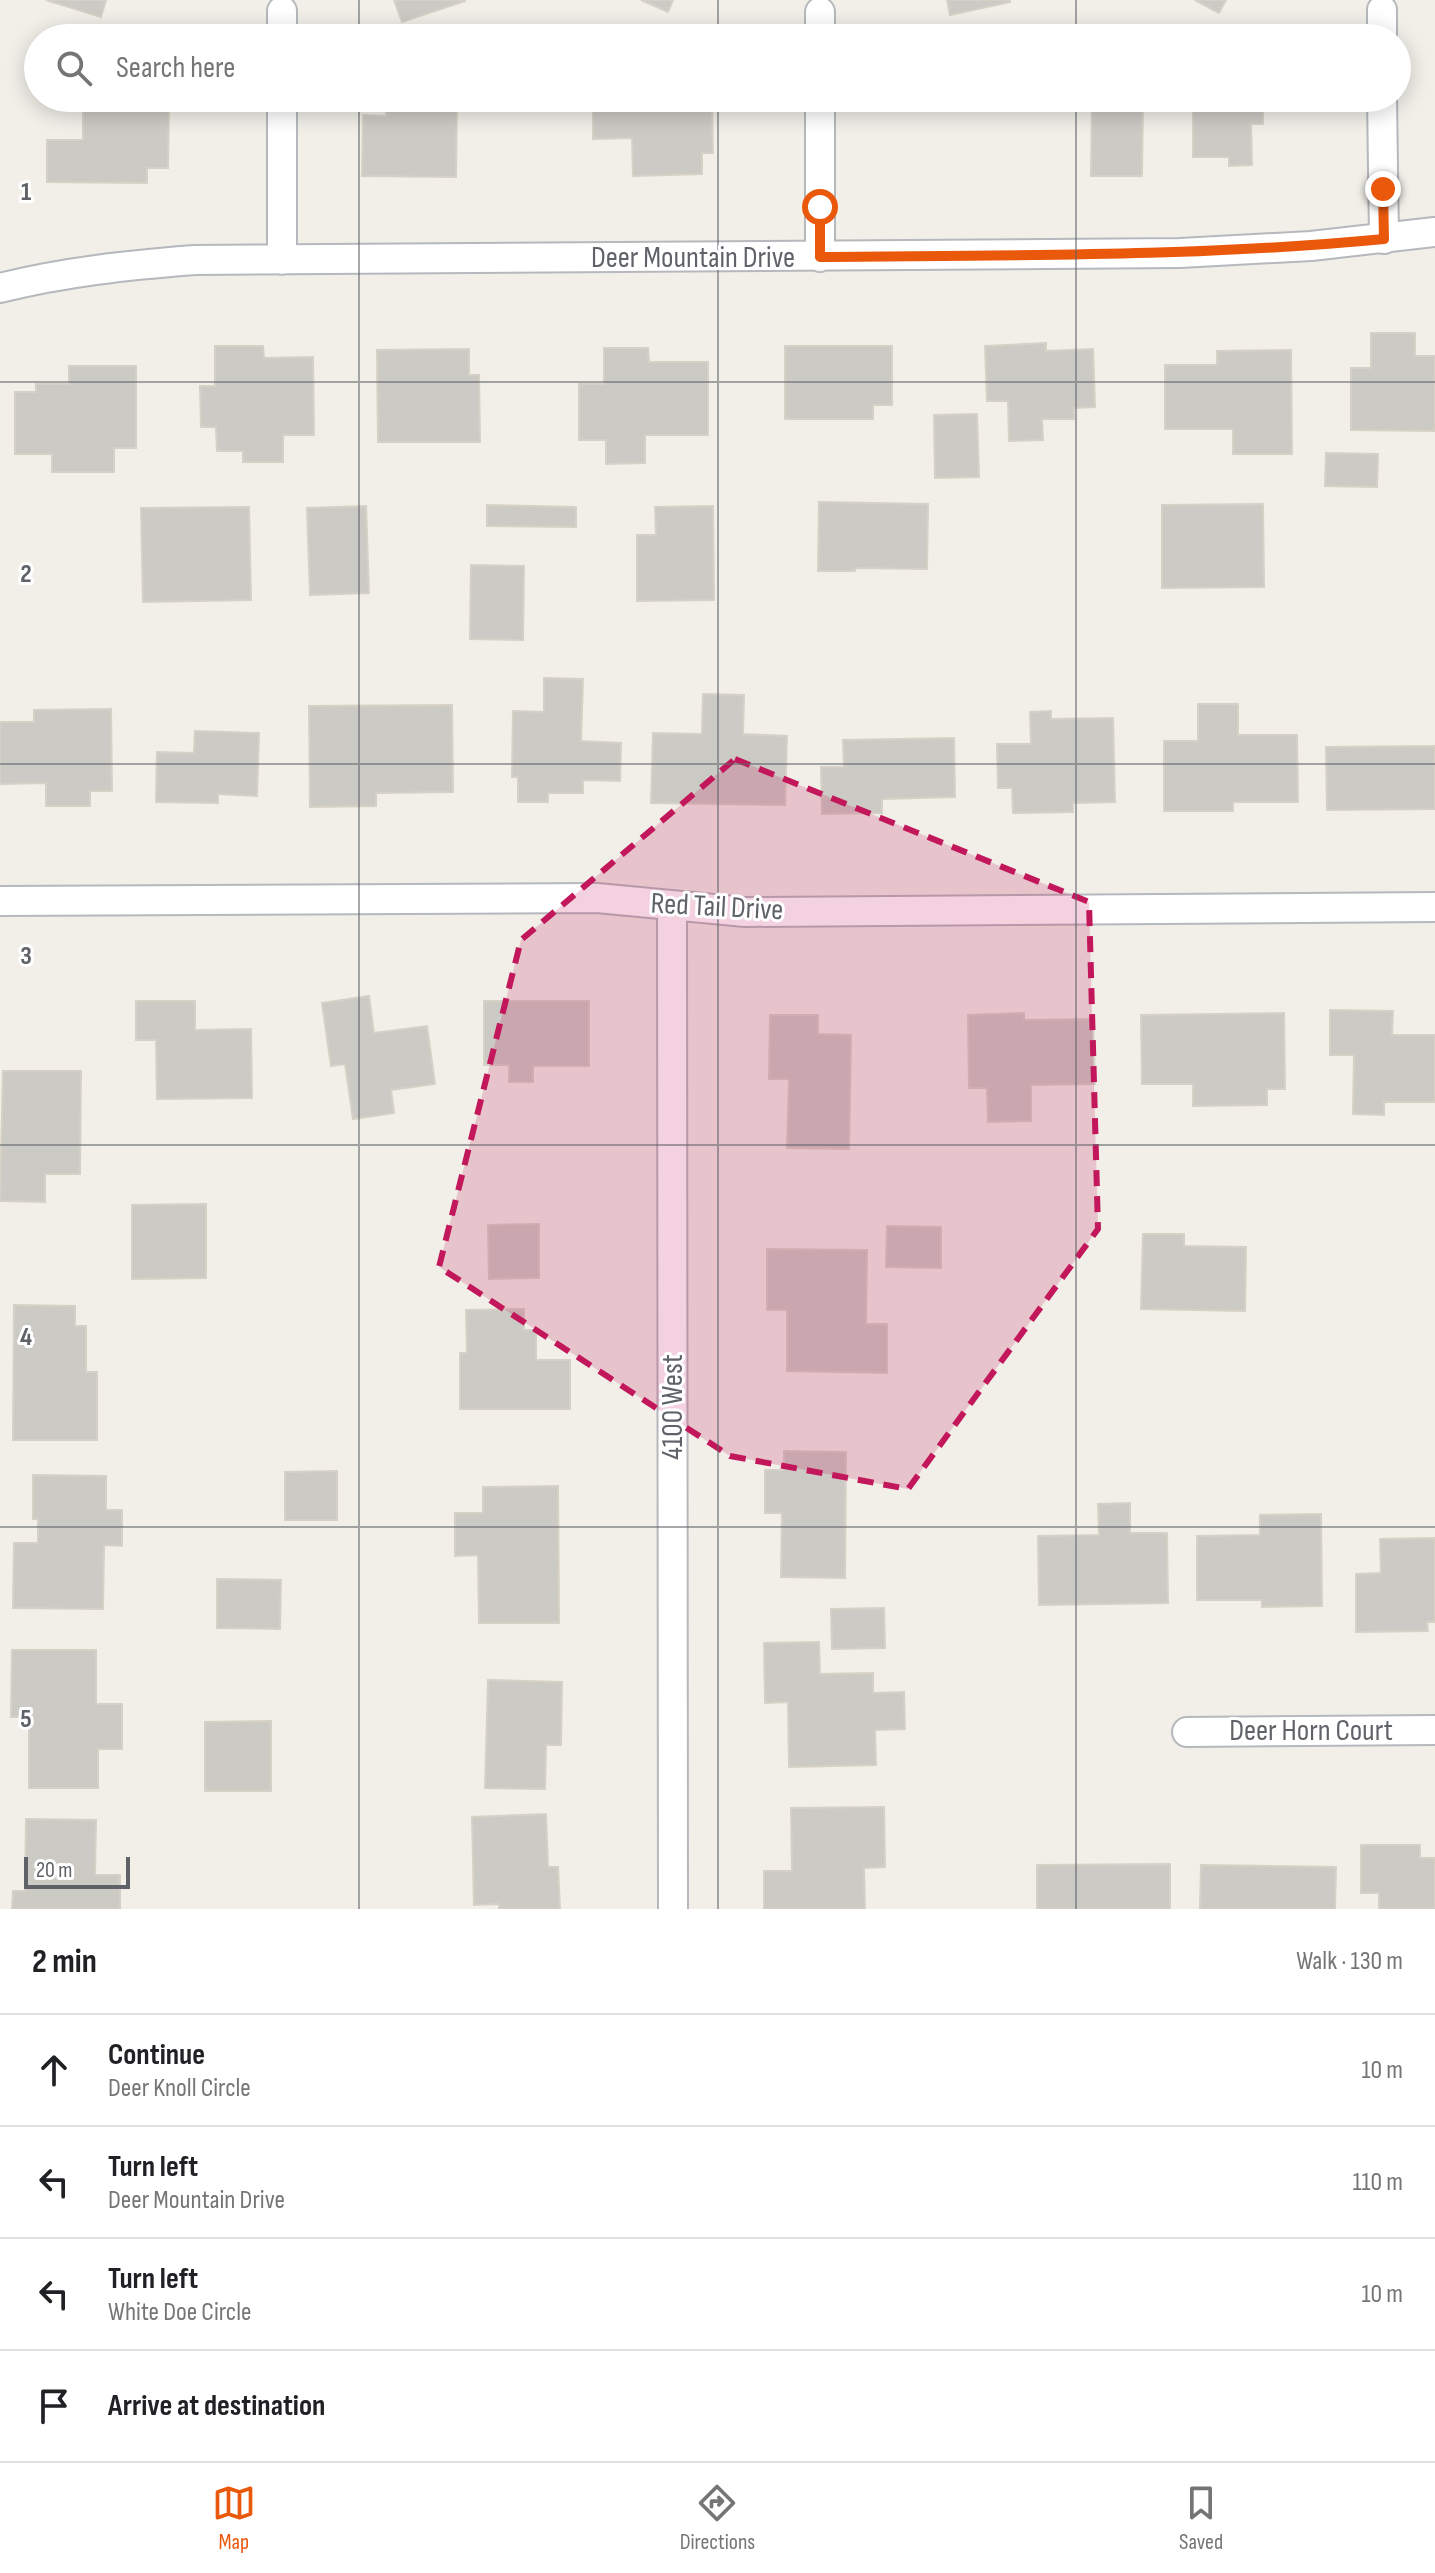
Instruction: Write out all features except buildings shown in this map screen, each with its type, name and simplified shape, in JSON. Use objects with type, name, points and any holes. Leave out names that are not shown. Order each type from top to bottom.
[{"type":"street","points":[[282,112],[282,260]]},
{"type":"street","points":[[820,112],[820,257]]},
{"type":"street","points":[[1382,112],[1384,239]]},
{"type":"street","name":"Deer Mountain Drive","points":[[0,288],[42,277],[118,266],[195,260],[1180,253],[1272,249],[1435,232]]},
{"type":"street","name":"Red Tail Drive","points":[[0,901],[597,898],[745,912],[1435,907]]},
{"type":"street","name":"4100 West","points":[[672,906],[673,1909]]},
{"type":"street","name":"Deer Horn Court","points":[[1187,1732],[1435,1730]]},
{"type":"highlighted area","points":[[735,759],[1089,902],[1098,1229],[908,1489],[730,1456],[439,1267],[521,940]]},
{"type":"route","points":[[820,207],[820,257],[1180,253],[1384,239],[1383,189]]}]
